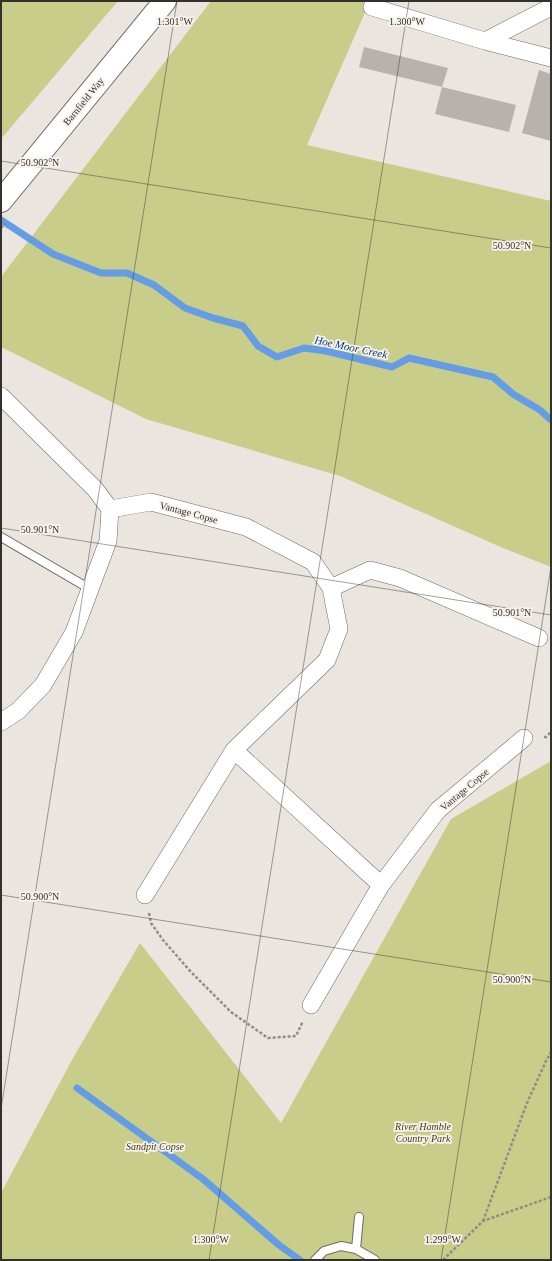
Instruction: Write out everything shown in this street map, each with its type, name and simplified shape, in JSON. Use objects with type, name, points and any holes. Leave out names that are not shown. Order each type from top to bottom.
[{"type":"street","name":"Barnfield Way","points":[[1,201],[165,1]]},
{"type":"street","points":[[372,7],[485,41],[551,58]]},
{"type":"street","points":[[485,41],[551,7]]},
{"type":"street","points":[[1,396],[95,489],[110,509],[108,541],[74,632],[43,685],[18,712],[1,722]]},
{"type":"street","name":"Vantage Copse","points":[[110,509],[151,502],[246,527],[313,562],[331,588],[339,630],[327,660],[234,750],[145,895]]},
{"type":"street","points":[[331,588],[370,570],[400,578],[539,638]]},
{"type":"street","name":"Vantage Copse","points":[[311,1005],[381,885],[438,810],[524,738]]},
{"type":"street","points":[[234,750],[381,885]]},
{"type":"lane","points":[[1,537],[90,589]]},
{"type":"lane","points":[[356,1249],[359,1217]]},
{"type":"lane","points":[[315,1260],[324,1251],[341,1246],[356,1249],[375,1260]]},
{"type":"path","points":[[145,895],[151,923],[163,940],[191,972],[232,1012],[268,1038],[296,1036],[311,1005]]},
{"type":"path","points":[[483,1221],[527,1103],[551,1052]]},
{"type":"path","points":[[443,1260],[483,1221],[551,1197]]},
{"type":"green space","points":[[1,1],[118,1],[1,139]]},
{"type":"green space","points":[[211,1],[370,1],[307,145],[551,201],[551,567],[503,548],[340,476],[146,419],[1,347],[1,277]]},
{"type":"green space","name":"River Hamble Country Park","points":[[551,761],[551,1260],[1,1260],[1,1193],[73,1058],[140,943],[281,1123],[451,819]]},
{"type":"building","points":[[364,47],[448,68],[442,87],[359,67]]},
{"type":"building","points":[[539,70],[551,74],[551,141],[522,133]]},
{"type":"building","points":[[442,87],[516,105],[509,132],[435,114]]},
{"type":"waterway","name":"Hoe Moor Creek","points":[[1,220],[53,254],[101,273],[127,273],[154,285],[185,308],[213,318],[243,326],[258,346],[277,357],[304,348],[326,351],[392,367],[409,358],[493,377],[513,394],[540,410],[551,420]]},
{"type":"waterway","points":[[77,1088],[203,1179],[279,1245],[300,1260]]},
{"type":"park label","name":"Sandpit Copse","points":[[155,1146]]}]
